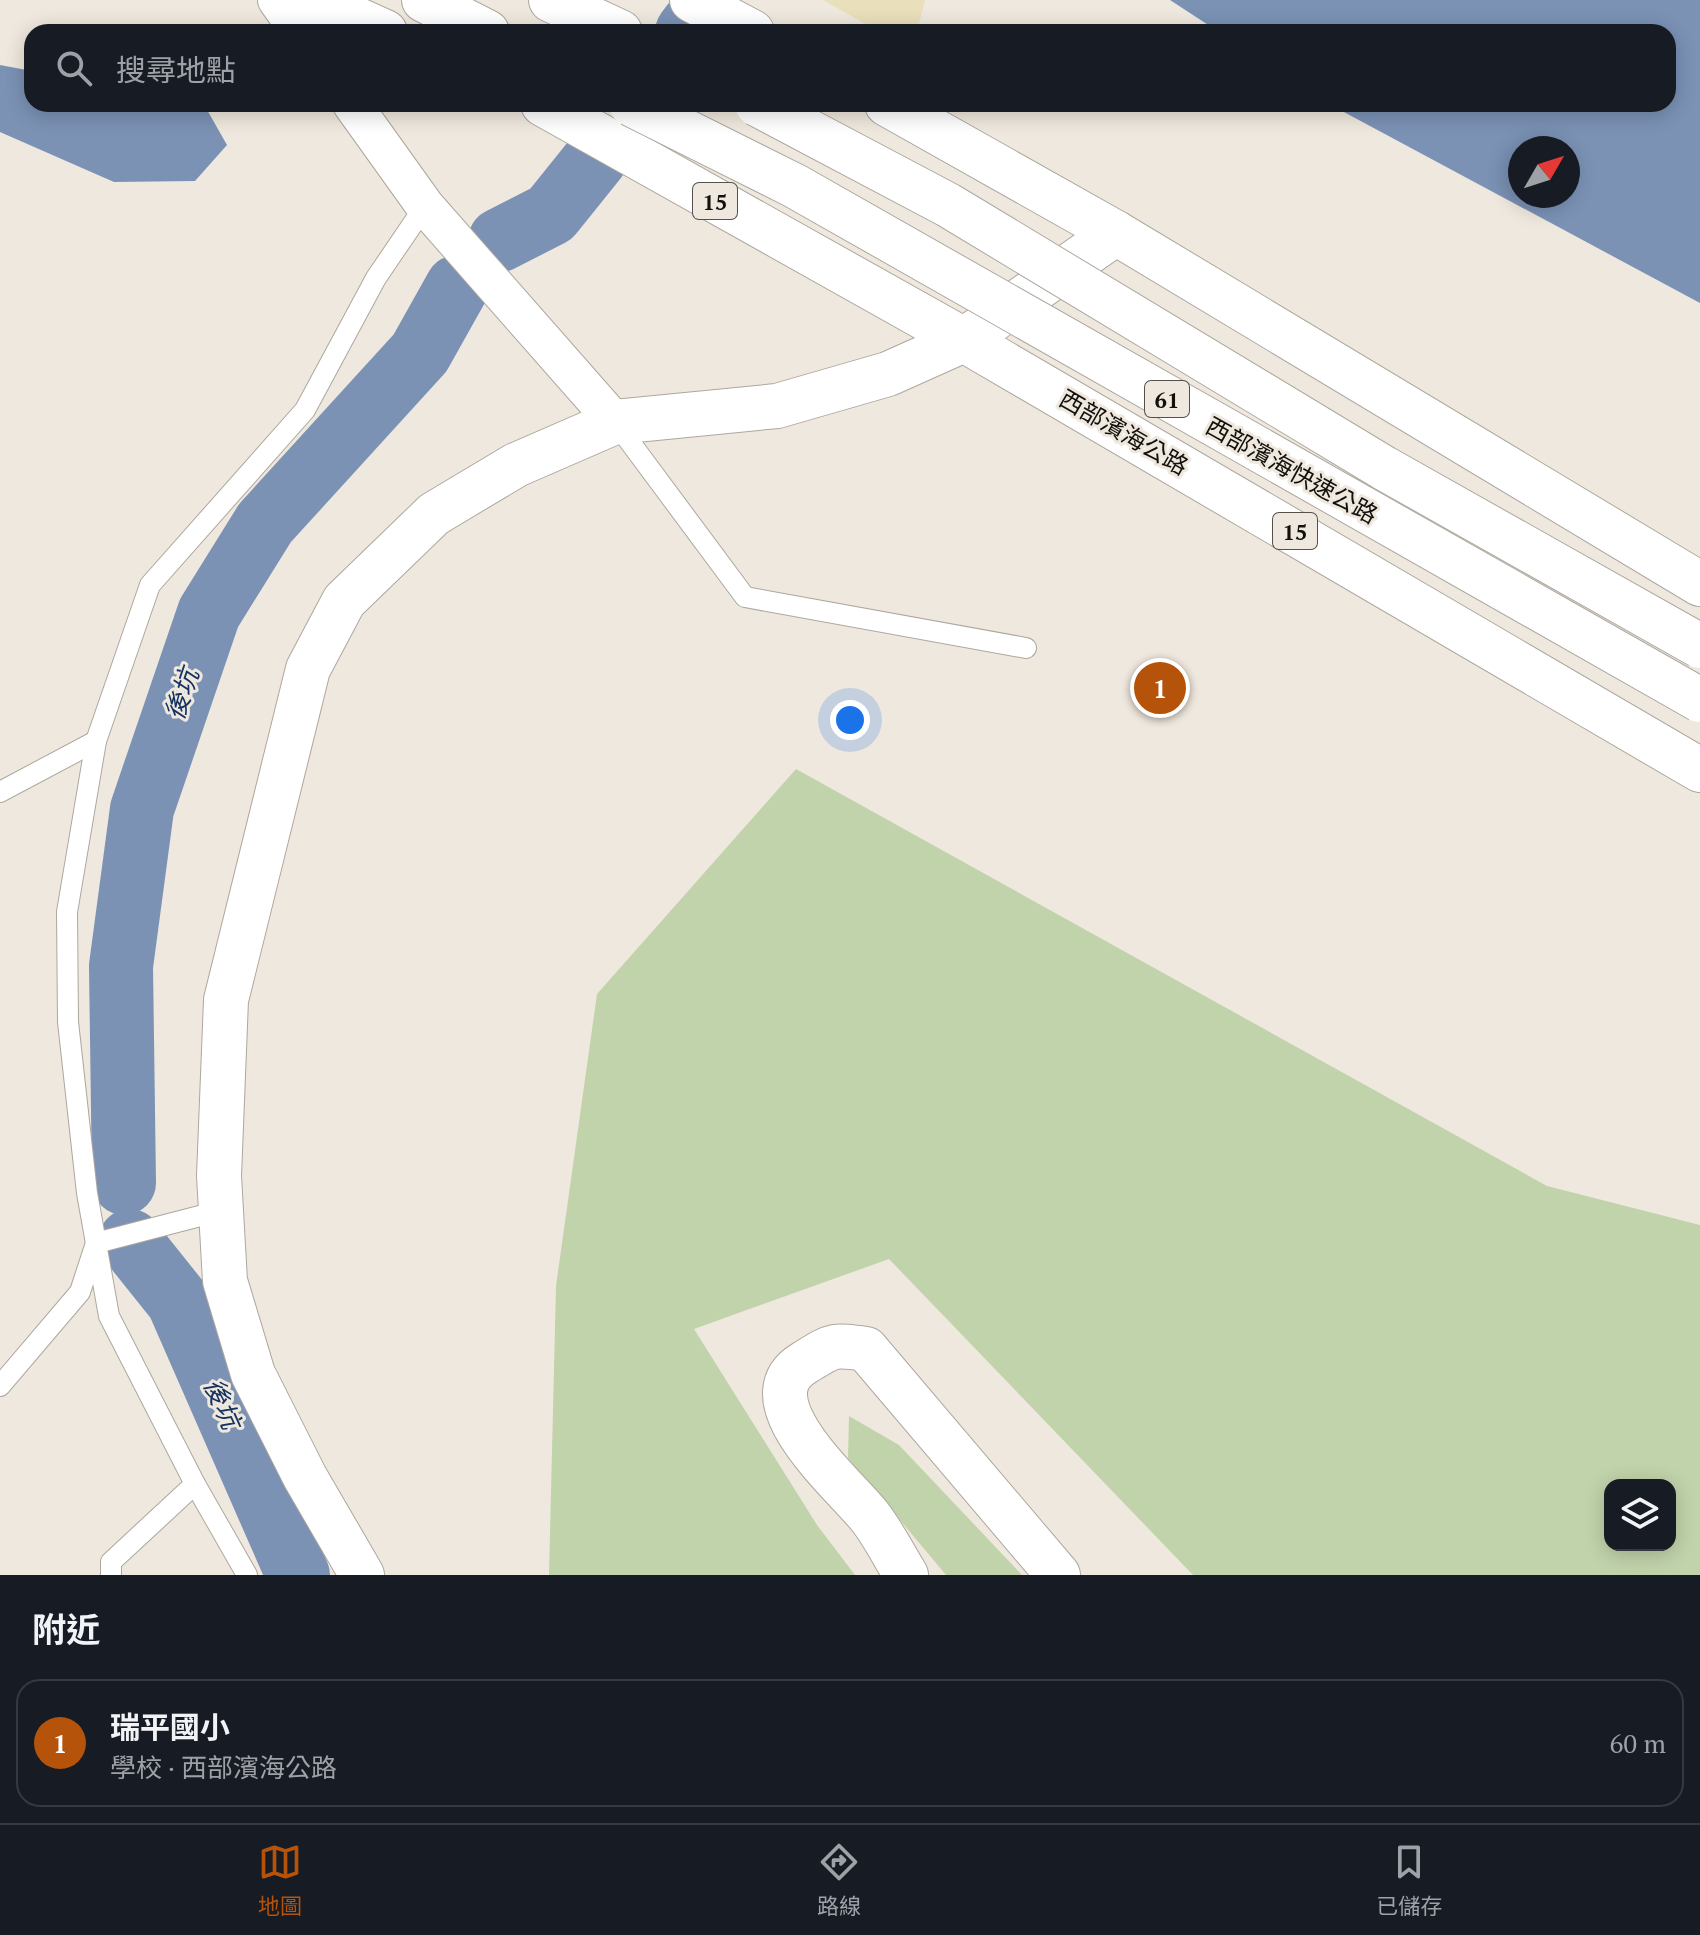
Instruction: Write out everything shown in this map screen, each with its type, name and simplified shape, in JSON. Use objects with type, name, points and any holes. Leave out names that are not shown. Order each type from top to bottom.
[{"type":"main road","points":[[314,0],[367,24]]},
{"type":"main road","points":[[424,0],[471,24]]},
{"type":"main road","points":[[551,0],[603,24]]},
{"type":"main road","points":[[692,0],[737,24]]},
{"type":"main road","name":"西部濱海公路","points":[[557,112],[964,340],[1700,770]]},
{"type":"main road","name":"西部濱海快速公路","points":[[647,112],[795,186],[1700,700]]},
{"type":"main road","name":"西部濱海快速公路","points":[[772,112],[948,205],[1384,468],[1700,646]]},
{"type":"main road","points":[[901,112],[1116,233],[1700,584]]},
{"type":"main road","points":[[362,1575],[305,1477],[253,1374],[225,1281],[220,1132],[226,1000],[308,669],[344,601],[434,514],[516,465],[615,422],[777,406],[888,374],[964,340],[1116,233]]},
{"type":"main road","points":[[906,1575],[872,1519],[794,1430],[784,1392],[795,1369],[835,1344],[866,1349],[1058,1575]]},
{"type":"street","points":[[277,0],[294,24]]},
{"type":"street","points":[[358,112],[425,206],[615,422]]},
{"type":"lane","points":[[247,1575],[195,1484],[109,1316],[96,1243],[68,1022],[67,912],[96,741],[150,585],[305,410],[376,278],[425,206]]},
{"type":"lane","points":[[615,422],[745,597],[1026,648]]},
{"type":"lane","points":[[0,792],[96,741]]},
{"type":"lane","points":[[96,1243],[223,1210]]},
{"type":"lane","points":[[0,1386],[80,1292],[96,1243]]},
{"type":"lane","points":[[111,1575],[111,1562],[195,1484]]},
{"type":"green space","points":[[796,769],[1547,1186],[1700,1225],[1700,1575],[1193,1575],[889,1259],[694,1329],[817,1525],[855,1575],[549,1575],[556,1286],[597,994]]},
{"type":"green space","points":[[849,1416],[899,1445],[1022,1575],[946,1575],[848,1458]]},
{"type":"sand","points":[[823,0],[925,0],[919,24],[866,24]]},
{"type":"water","points":[[1170,0],[1700,0],[1700,303],[1523,208],[1580,208],[1580,136],[1508,136],[1508,200],[1344,112],[1676,112],[1676,24],[1207,24]]},
{"type":"water","points":[[0,65],[24,70],[24,112],[208,112],[227,145],[195,181],[114,182],[0,132]]},
{"type":"waterway","name":"後坑","points":[[500,240],[551,214],[596,158]]},
{"type":"waterway","name":"後坑","points":[[124,1183],[121,966],[142,809],[209,613],[265,523],[420,353],[457,287]]},
{"type":"waterway","name":"後坑","points":[[130,1241],[178,1301],[298,1575]]},
{"type":"place","name":"瑞平國小","points":[[1160,688]]}]
